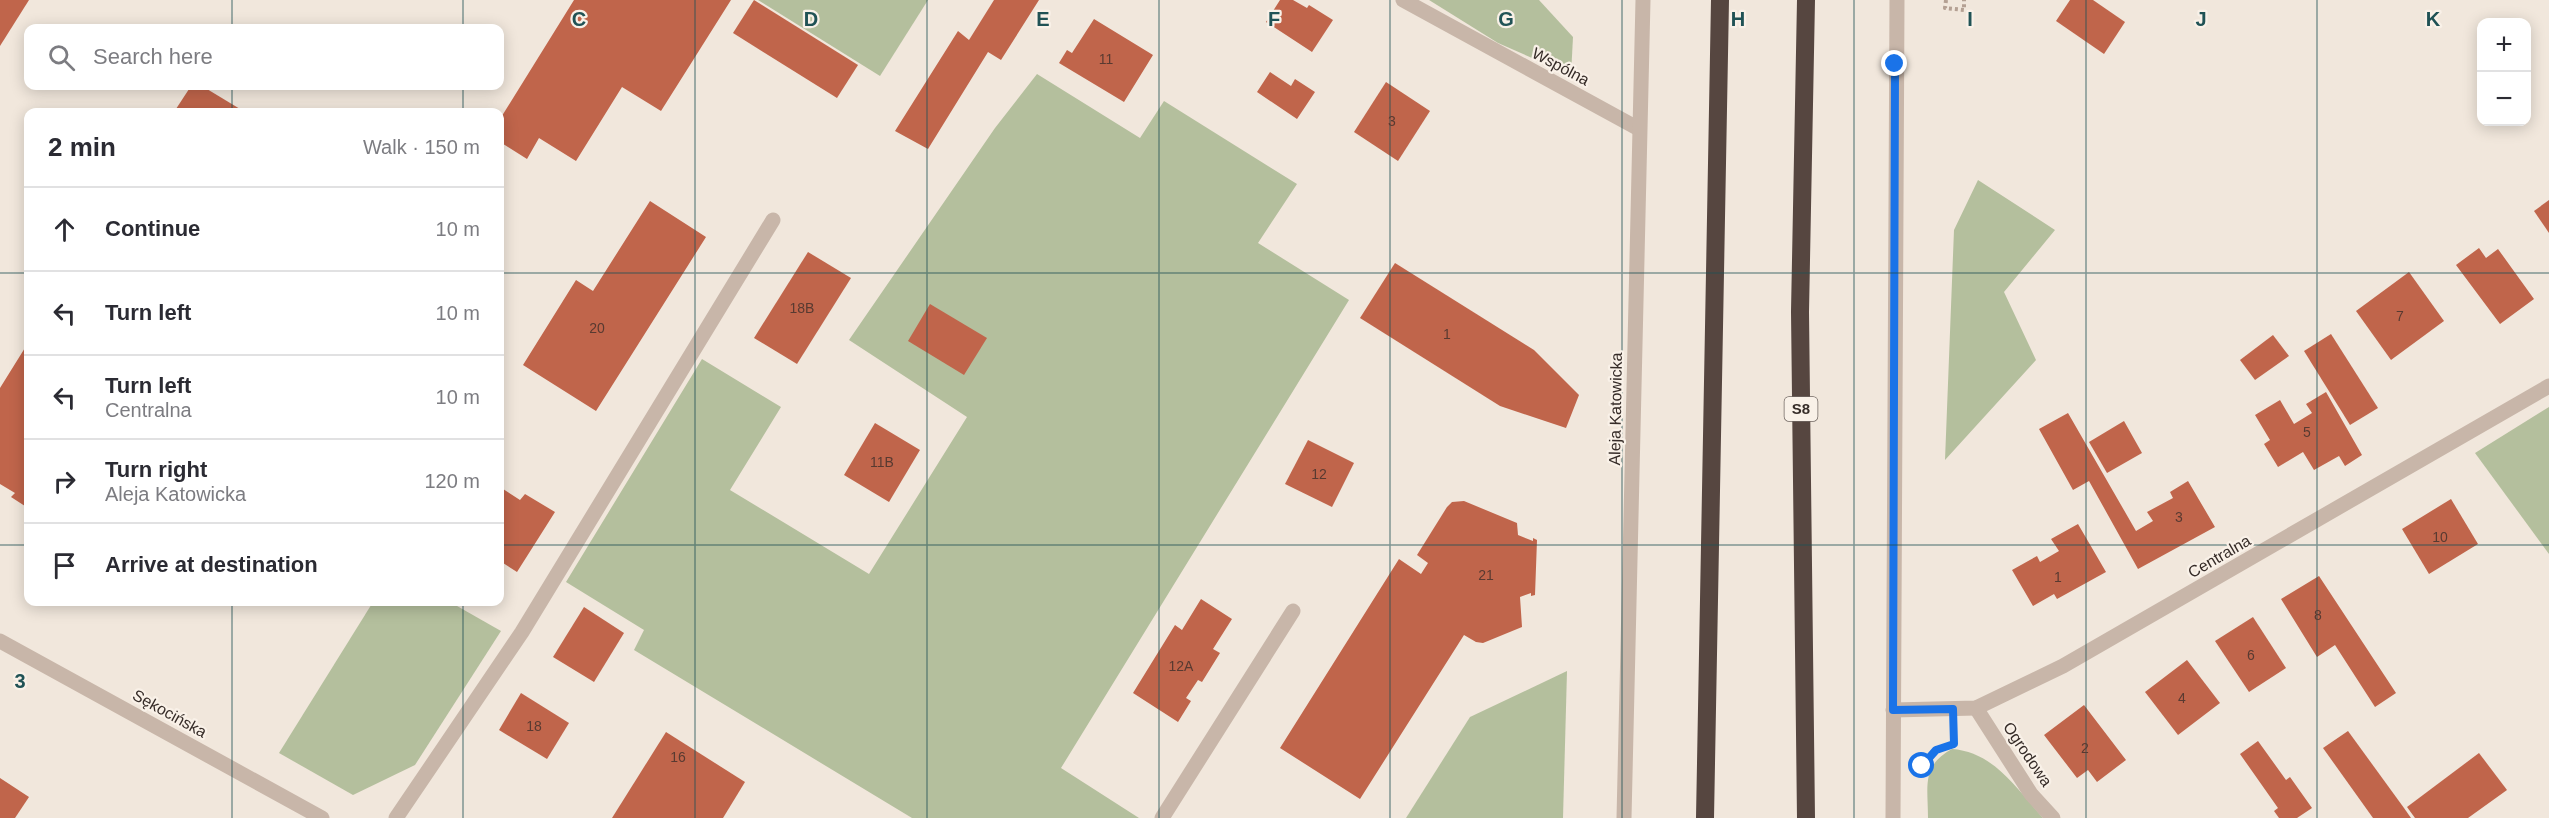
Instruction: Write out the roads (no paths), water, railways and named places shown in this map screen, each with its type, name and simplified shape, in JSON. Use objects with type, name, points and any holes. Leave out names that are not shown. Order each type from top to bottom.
[{"type":"highway","points":[[1705,818],[1720,0]]},
{"type":"highway","name":"S8","points":[[1806,0],[1800,312],[1806,818]]},
{"type":"street","name":"Wspólna","points":[[1403,0],[1639,129]]},
{"type":"street","name":"Aleja Katowicka","points":[[1624,818],[1643,0]]},
{"type":"street","points":[[1893,818],[1897,0]]},
{"type":"street","points":[[396,818],[522,632],[774,220]]},
{"type":"street","name":"Centralna","points":[[1893,710],[1976,708],[2063,666],[2549,386]]},
{"type":"street","points":[[1162,818],[1293,611]]},
{"type":"street","name":"Sękocińska","points":[[0,640],[322,818]]},
{"type":"street","name":"Ogrodowa","points":[[1976,708],[2031,794],[2053,818]]}]
